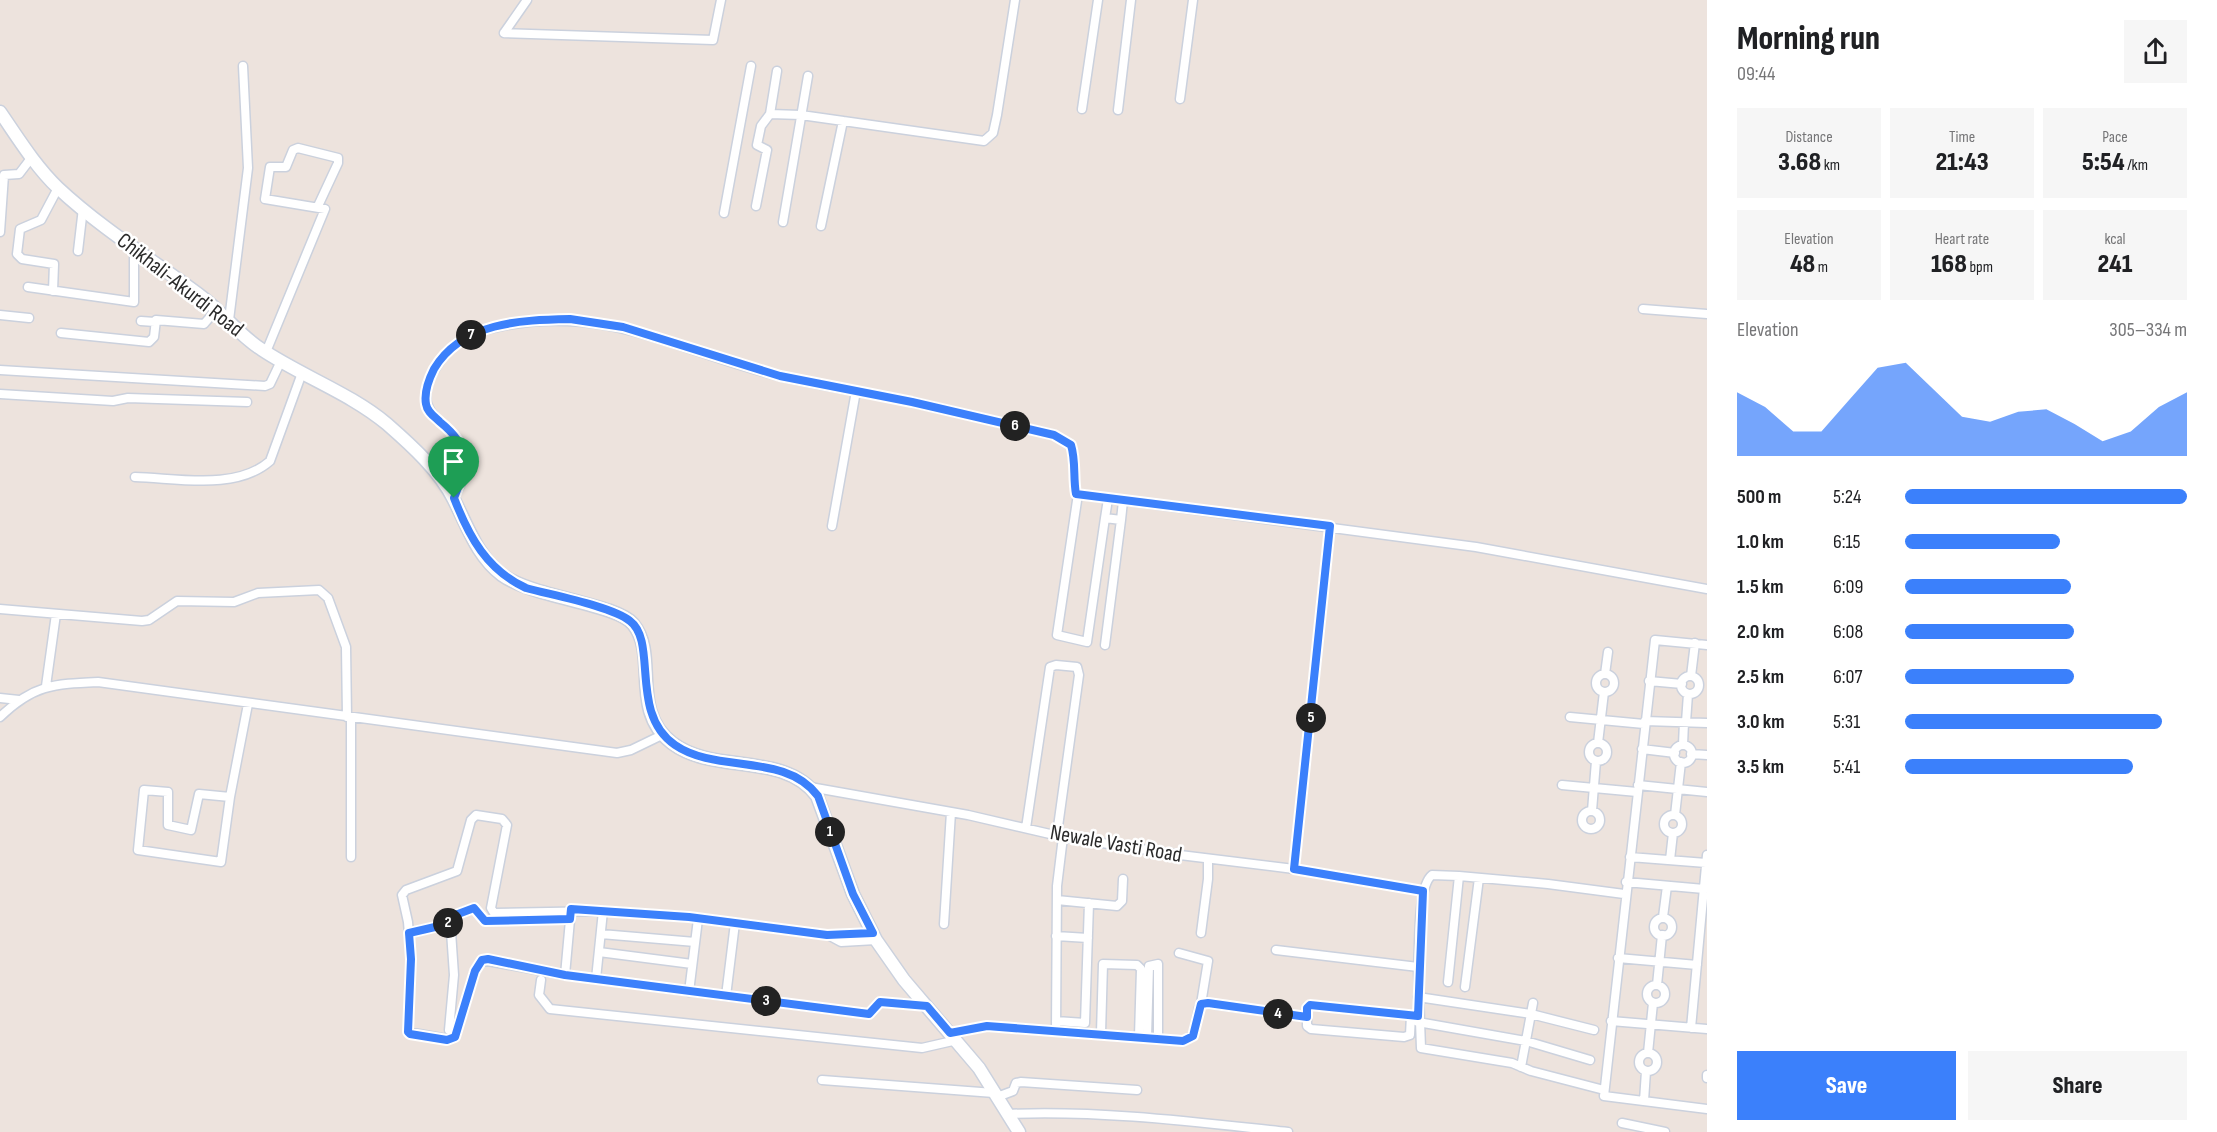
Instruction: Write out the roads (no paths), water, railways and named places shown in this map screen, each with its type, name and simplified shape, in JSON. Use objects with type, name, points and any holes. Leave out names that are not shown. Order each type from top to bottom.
[{"type":"main road","name":"Chikhali-Akurdi Road","points":[[0,112],[32,157],[58,188],[134,250],[217,309],[244,336],[266,352],[374,413],[406,442],[437,475],[454,498]]},
{"type":"main road","points":[[454,498],[484,557],[512,582],[614,613],[632,622],[641,639],[648,702],[662,735],[675,746],[689,752],[775,771],[801,780],[810,787],[818,796],[853,894],[875,936],[904,980],[953,1037],[995,1095],[1018,1132]]},
{"type":"street","points":[[526,0],[504,33],[712,40],[721,0]]},
{"type":"street","points":[[770,114],[801,115],[984,141],[993,134],[1015,0]]},
{"type":"street","points":[[1082,109],[1098,0]]},
{"type":"street","points":[[1118,110],[1131,0]]},
{"type":"street","points":[[1180,99],[1193,0]]},
{"type":"street","points":[[229,320],[248,168],[243,66]]},
{"type":"street","points":[[724,213],[751,66]]},
{"type":"street","points":[[756,206],[767,150],[757,145],[761,126],[770,114],[777,70]]},
{"type":"street","points":[[783,222],[808,76]]},
{"type":"street","points":[[821,226],[843,121]]},
{"type":"street","points":[[266,352],[325,209],[318,206],[265,199],[270,167],[286,167],[295,149],[339,160],[318,206]]},
{"type":"street","points":[[0,232],[1,188],[4,175],[19,174],[32,157]]},
{"type":"street","points":[[53,291],[54,264],[18,259],[17,254],[20,230],[41,220],[58,188]]},
{"type":"street","points":[[78,251],[83,208]]},
{"type":"street","points":[[28,287],[134,302],[134,250]]},
{"type":"street","points":[[141,321],[155,322],[159,319],[204,324],[217,309]]},
{"type":"street","points":[[1643,309],[1707,314]]},
{"type":"street","points":[[0,315],[29,318]]},
{"type":"street","points":[[454,498],[466,468],[466,458],[454,435],[429,412],[426,404],[427,385],[438,364],[460,340],[482,330],[538,320],[570,319],[604,324],[702,351],[772,374],[912,402],[1065,440],[1071,445],[1075,456],[1073,475],[1078,495],[1057,635],[1087,642],[1108,499]]},
{"type":"street","points":[[61,333],[149,342],[154,337],[155,322]]},
{"type":"street","points":[[0,370],[265,386],[270,384],[281,361]]},
{"type":"street","points":[[135,477],[232,479],[250,475],[261,469],[272,454],[302,373]]},
{"type":"street","points":[[832,526],[856,392]]},
{"type":"street","points":[[0,394],[113,401],[128,398],[247,402]]},
{"type":"street","points":[[1078,495],[1330,526],[1476,547],[1707,589]]},
{"type":"street","points":[[1105,645],[1124,501]]},
{"type":"street","points":[[1105,518],[1121,520]]},
{"type":"street","points":[[1294,869],[1330,526]]},
{"type":"street","points":[[0,609],[142,621],[149,620],[177,601],[234,602],[258,593],[319,590],[328,598],[346,646],[351,856]]},
{"type":"street","points":[[46,686],[56,614]]},
{"type":"street","points":[[1707,645],[1654,640],[1604,1090],[1604,1096],[1707,1109]]},
{"type":"street","points":[[1691,676],[1695,644]]},
{"type":"street","points":[[1592,810],[1596,761],[1589,758],[1591,745],[1598,743],[1604,692],[1596,688],[1599,674],[1605,674],[1608,652]]},
{"type":"street","points":[[1026,828],[1050,667],[1056,665],[1077,667],[1079,675],[1060,835],[1056,936],[1056,1026]]},
{"type":"street","points":[[1684,676],[1691,676],[1698,678],[1702,687],[1695,694],[1682,691],[1684,676]]},
{"type":"street","points":[[1649,681],[1682,684]]},
{"type":"street","points":[[0,717],[20,700],[46,686],[98,682],[617,753],[631,750],[662,735]]},
{"type":"street","points":[[1683,745],[1688,694]]},
{"type":"street","points":[[0,698],[20,700]]},
{"type":"street","points":[[230,797],[199,794],[191,830],[168,825],[168,792],[144,790],[141,794],[138,850],[221,862],[230,797],[248,704]]},
{"type":"street","points":[[1570,717],[1707,723]]},
{"type":"street","points":[[1677,745],[1683,745],[1691,746],[1690,761],[1675,760],[1677,745]]},
{"type":"street","points":[[1642,749],[1675,753]]},
{"type":"street","points":[[1690,754],[1707,755]]},
{"type":"street","points":[[1670,860],[1672,833],[1665,830],[1666,817],[1675,815],[1681,762]]},
{"type":"street","points":[[1562,785],[1707,792]]},
{"type":"street","name":"Newale Vasti Road","points":[[810,787],[951,812],[1060,835],[1208,859],[1294,869],[1423,891]]},
{"type":"street","points":[[944,924],[951,812]]},
{"type":"street","points":[[570,914],[492,911],[507,825],[502,819],[476,815],[471,820],[455,874],[402,893],[411,959],[408,1032],[413,1035],[447,1040],[455,1037],[475,971],[482,960],[565,975],[869,1014],[880,1002],[927,1006]]},
{"type":"street","points":[[1630,857],[1670,860],[1706,859],[1703,953],[1697,965],[1691,1028]]},
{"type":"street","points":[[1201,933],[1208,879],[1208,859]]},
{"type":"street","points":[[1590,1060],[1526,1041],[1416,1018],[1310,1005],[1307,1008],[1307,1026],[1311,1029],[1404,1037],[1410,1035],[1416,1018],[1418,997],[1423,891],[1430,875],[1459,876],[1624,894]]},
{"type":"street","points":[[1448,982],[1459,876]]},
{"type":"street","points":[[1465,987],[1479,878]]},
{"type":"street","points":[[1057,900],[1120,905],[1123,879]]},
{"type":"street","points":[[1626,882],[1704,890]]},
{"type":"street","points":[[1644,1101],[1646,1071],[1639,1067],[1642,1053],[1648,1053],[1653,1003],[1648,1001],[1649,987],[1657,985],[1662,935],[1655,932],[1658,918],[1663,917],[1667,886]]},
{"type":"street","points":[[541,980],[539,995],[550,1009],[922,1048],[987,1026],[1056,1026],[1085,1023],[1089,903]]},
{"type":"street","points":[[449,1030],[454,975],[448,924],[450,917],[474,908],[485,921],[603,911],[735,923],[827,935],[841,942],[875,936]]},
{"type":"street","points":[[597,979],[603,911]]},
{"type":"street","points":[[565,975],[570,914]]},
{"type":"street","points":[[689,992],[698,919]]},
{"type":"street","points":[[726,996],[735,923]]},
{"type":"street","points":[[409,933],[448,924]]},
{"type":"street","points":[[601,934],[695,942]]},
{"type":"street","points":[[1056,936],[1088,938]]},
{"type":"street","points":[[1276,950],[1418,967]]},
{"type":"street","points":[[599,952],[692,964]]},
{"type":"street","points":[[1056,1026],[1101,1033],[1188,1040],[1193,1036],[1208,961],[1179,953]]},
{"type":"street","points":[[1618,958],[1697,965]]},
{"type":"street","points":[[1101,1033],[1104,964],[1137,964],[1141,969],[1143,1036]]},
{"type":"street","points":[[1143,1036],[1149,966],[1158,964],[1158,1038]]},
{"type":"street","points":[[1418,997],[1531,1014],[1594,1030]]},
{"type":"street","points":[[1201,1004],[1208,1003],[1307,1017]]},
{"type":"street","points":[[1521,1067],[1533,1003]]},
{"type":"street","points":[[1416,1018],[1421,1048],[1521,1067],[1604,1090]]},
{"type":"street","points":[[1611,1021],[1707,1029]]},
{"type":"street","points":[[822,1080],[995,1095],[1013,1091],[1016,1083],[1021,1082],[1137,1090]]},
{"type":"street","points":[[1007,1114],[1045,1112],[1152,1118],[1288,1132]]},
{"type":"street","points":[[1622,1123],[1665,1132]]}]
